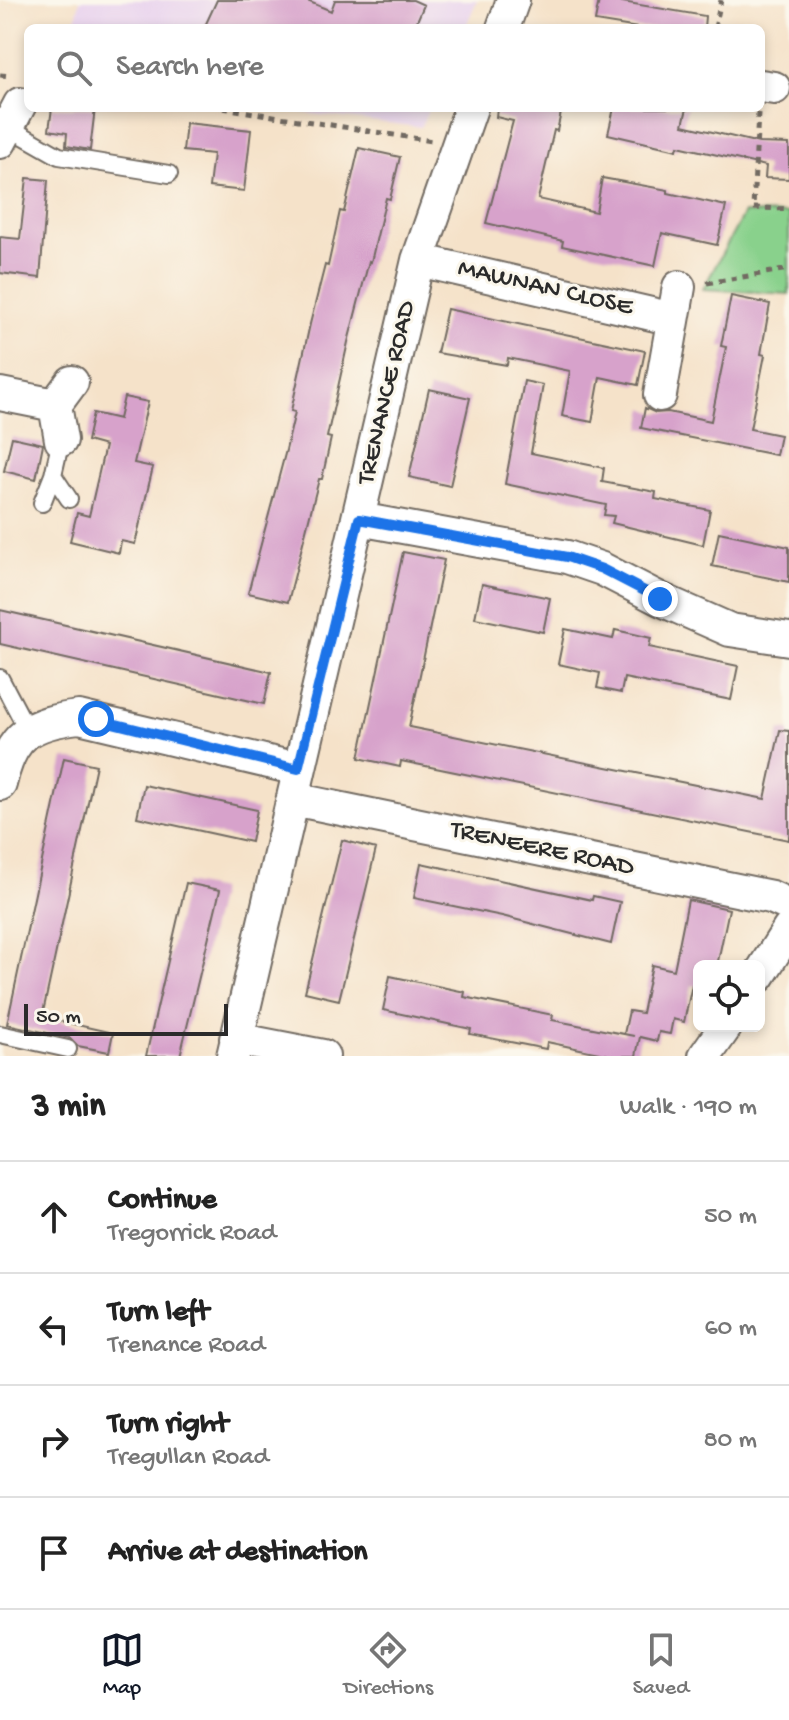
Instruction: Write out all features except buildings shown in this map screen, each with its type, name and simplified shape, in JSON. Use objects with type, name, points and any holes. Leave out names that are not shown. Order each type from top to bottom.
[{"type":"street","points":[[504,24],[513,0]]},
{"type":"street","name":"TRENANCE ROAD","points":[[235,1047],[418,260],[469,112]]},
{"type":"street","name":"MAWNAN CLOSE","points":[[418,260],[673,319]]},
{"type":"street","points":[[660,395],[679,287]]},
{"type":"street","points":[[0,394],[64,394],[61,440]]},
{"type":"street","points":[[359,519],[567,557],[602,569],[730,630],[789,639]]},
{"type":"street","name":"TRENEERE ROAD","points":[[27,729],[47,721],[79,717],[296,784],[771,897],[789,905]]},
{"type":"street","points":[[0,784],[13,745],[27,729]]},
{"type":"street","points":[[765,967],[789,929]]},
{"type":"street","points":[[705,1056],[722,1032]]},
{"type":"street","points":[[235,1047],[323,1056]]},
{"type":"lane","points":[[9,124],[59,156],[169,174]]},
{"type":"lane","points":[[42,503],[53,475],[61,440]]},
{"type":"lane","points":[[53,475],[69,499]]},
{"type":"lane","points":[[0,678],[27,729]]},
{"type":"lane","points":[[0,1034],[68,1049]]},
{"type":"path","points":[[716,24],[721,0]]},
{"type":"path","points":[[771,89],[753,208],[789,209]]},
{"type":"path","points":[[248,112],[457,145]]},
{"type":"path","points":[[679,287],[789,269]]},
{"type":"shaded area","points":[[80,0],[477,0],[467,24],[75,24]]},
{"type":"shaded area","points":[[297,112],[427,112],[421,127]]},
{"type":"green space","points":[[744,213],[789,214],[789,294],[703,289]]},
{"type":"route","points":[[96,719],[298,769],[359,519],[567,557],[602,569],[660,599]]}]
